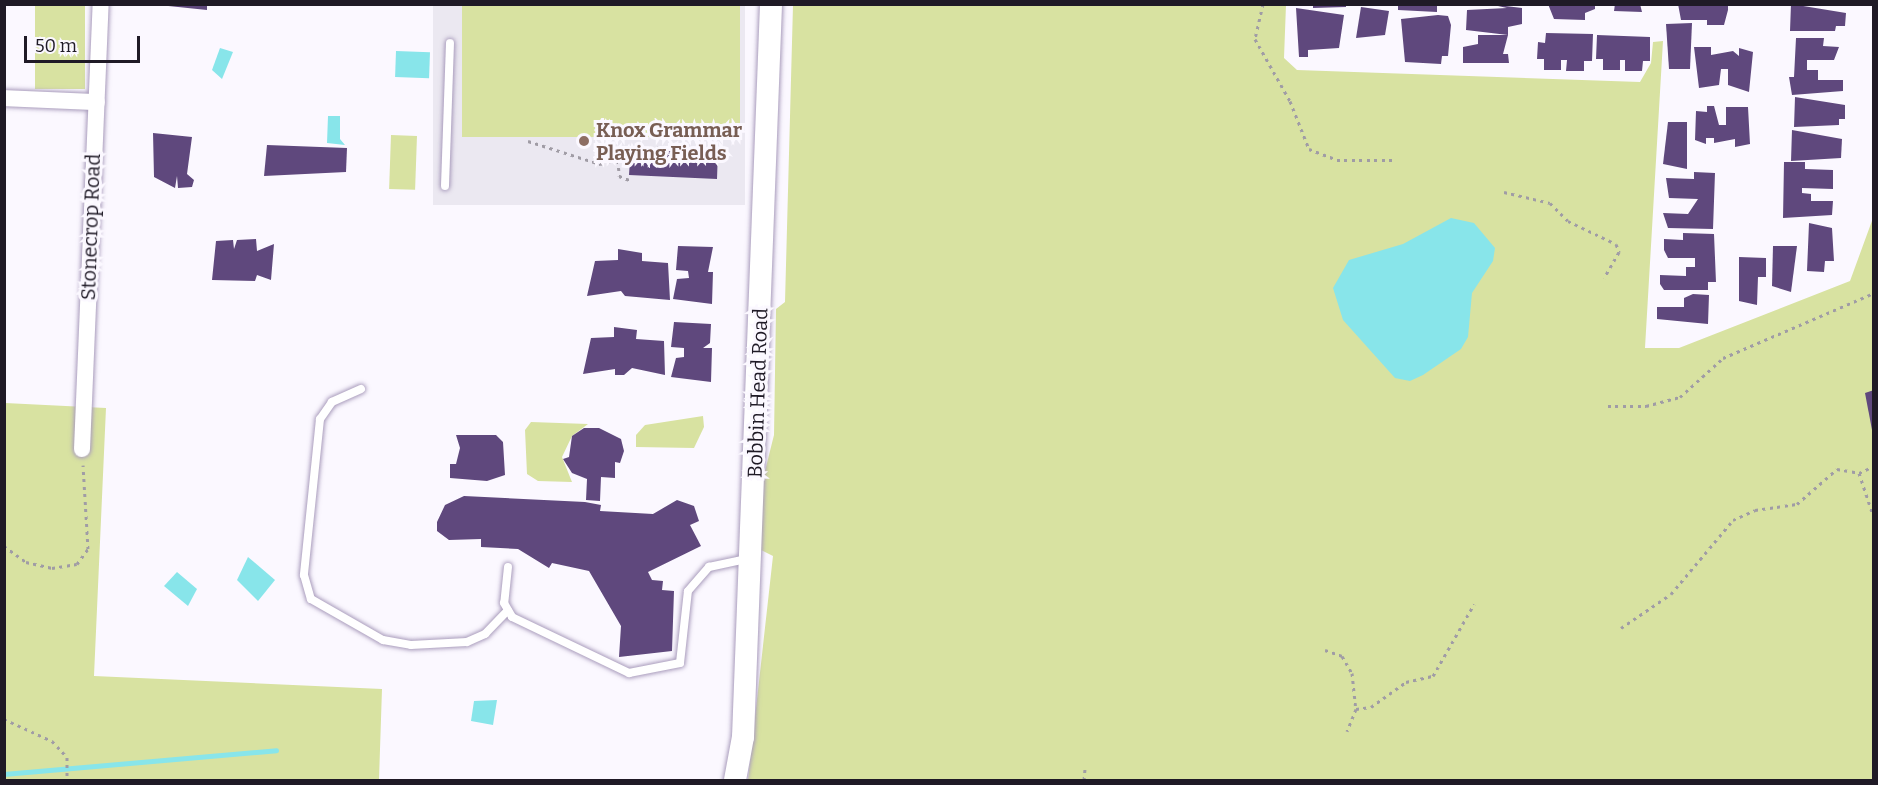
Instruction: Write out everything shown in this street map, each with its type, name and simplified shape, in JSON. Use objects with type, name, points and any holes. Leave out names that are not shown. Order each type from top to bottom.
[{"type":"main road","name":"Bobbin Head Road","points":[[735,780],[743,737],[771,4]]},
{"type":"street","name":"Stonecrop Road","points":[[82,448],[101,4]]},
{"type":"street","points":[[4,98],[97,102]]},
{"type":"lane","points":[[445,186],[450,43]]},
{"type":"lane","points":[[361,389],[332,402],[320,419],[304,575],[311,598],[383,640],[411,645],[467,642],[484,634],[508,610]]},
{"type":"lane","points":[[508,567],[508,610],[512,617],[629,673],[668,669],[680,663],[688,591],[696,578],[710,567],[751,558]]},
{"type":"path","points":[[1263,4],[1255,39],[1290,100],[1309,149],[1337,160],[1397,160]]},
{"type":"path","points":[[528,141],[586,163],[618,159],[659,147]]},
{"type":"path","points":[[618,159],[619,176],[632,181]]},
{"type":"path","points":[[1504,192],[1550,202],[1568,221],[1616,244],[1616,260],[1604,278]]},
{"type":"path","points":[[1608,406],[1646,406],[1680,397],[1723,358],[1874,292]]},
{"type":"path","points":[[4,546],[26,562],[52,568],[76,564],[88,549],[82,448]]},
{"type":"path","points":[[1621,628],[1671,594],[1733,520],[1755,510],[1797,504],[1814,484],[1837,469],[1859,473],[1874,466]]},
{"type":"path","points":[[1859,473],[1874,518]]},
{"type":"path","points":[[1356,709],[1371,707],[1406,682],[1432,676],[1474,604]]},
{"type":"path","points":[[1325,650],[1348,662],[1356,709],[1347,731]]},
{"type":"path","points":[[4,719],[52,741],[67,757],[67,780]]},
{"type":"path","points":[[1084,780],[1086,768]]},
{"type":"shaded area","name":"Knox Grammar Playing Fields","points":[[433,5],[745,5],[745,205],[433,205]]},
{"type":"green space","points":[[35,5],[85,5],[85,89],[35,89]]},
{"type":"green space","points":[[462,5],[740,5],[740,137],[462,137]]},
{"type":"green space","points":[[793,5],[1286,5],[1284,58],[1297,70],[1640,82],[1651,63],[1653,42],[1663,41],[1645,348],[1679,348],[1850,281],[1873,218],[1873,780],[748,780],[773,556],[747,543],[774,435],[776,309],[785,302]]},
{"type":"green space","points":[[391,135],[417,136],[415,190],[389,189]]},
{"type":"green space","points":[[5,403],[106,408],[94,676],[382,689],[379,780],[5,780]]},
{"type":"green space","points":[[703,416],[704,427],[694,448],[636,447],[636,435],[645,425]]},
{"type":"green space","points":[[531,422],[588,424],[572,436],[562,457],[572,482],[538,481],[527,474],[525,430]]},
{"type":"water","points":[[220,48],[233,52],[222,79],[212,70]]},
{"type":"water","points":[[396,51],[430,52],[429,78],[395,77]]},
{"type":"water","points":[[328,116],[340,116],[340,139],[345,145],[327,143]]},
{"type":"water","points":[[1451,218],[1474,223],[1495,248],[1493,261],[1472,293],[1468,337],[1461,349],[1423,375],[1410,381],[1395,378],[1343,320],[1333,288],[1349,260],[1403,244]]},
{"type":"water","points":[[248,557],[275,580],[258,601],[237,580]]},
{"type":"water","points":[[177,572],[197,589],[188,606],[164,586]]},
{"type":"water","points":[[497,700],[493,725],[471,721],[474,701]]},
{"type":"building","points":[[149,4],[207,4],[207,10]]},
{"type":"building","points":[[1313,4],[1346,4],[1346,7],[1313,8]]},
{"type":"building","points":[[1398,4],[1437,4],[1437,12],[1398,10]]},
{"type":"building","points":[[1489,4],[1522,8],[1522,24],[1508,27],[1508,35],[1466,30],[1467,10],[1507,8]]},
{"type":"building","points":[[1548,4],[1595,5],[1595,9],[1585,13],[1585,20],[1554,19]]},
{"type":"building","points":[[1615,4],[1640,4],[1642,12],[1614,11]]},
{"type":"building","points":[[1678,4],[1728,4],[1724,25],[1707,25],[1707,20],[1681,20]]},
{"type":"building","points":[[1791,4],[1846,13],[1845,26],[1836,26],[1835,31],[1790,31]]},
{"type":"building","points":[[1361,7],[1389,11],[1385,35],[1356,38]]},
{"type":"building","points":[[1296,8],[1344,15],[1339,48],[1308,50],[1308,57],[1299,57]]},
{"type":"building","points":[[1448,16],[1451,25],[1448,56],[1442,56],[1441,64],[1405,62],[1401,19]]},
{"type":"building","points":[[1692,23],[1690,69],[1669,69],[1666,24]]},
{"type":"building","points":[[1546,33],[1593,34],[1592,61],[1584,61],[1584,71],[1566,71],[1567,60],[1561,60],[1561,70],[1544,70],[1544,59],[1537,59],[1538,42],[1545,43]]},
{"type":"building","points":[[1478,35],[1508,35],[1503,54],[1508,54],[1509,63],[1463,63],[1463,47],[1478,44]]},
{"type":"building","points":[[1597,35],[1650,37],[1650,61],[1643,61],[1642,71],[1625,71],[1625,60],[1620,60],[1620,70],[1603,70],[1603,59],[1596,59]]},
{"type":"building","points":[[1796,38],[1824,38],[1823,46],[1839,47],[1834,60],[1807,60],[1807,70],[1818,70],[1818,80],[1843,80],[1843,91],[1792,95],[1789,77],[1794,77]]},
{"type":"building","points":[[1694,47],[1711,47],[1711,55],[1733,51],[1739,56],[1739,48],[1753,52],[1749,92],[1728,85],[1728,69],[1721,69],[1719,85],[1699,88]]},
{"type":"building","points":[[1795,97],[1845,105],[1845,119],[1839,119],[1839,125],[1794,127]]},
{"type":"building","points":[[1707,106],[1714,106],[1719,125],[1726,125],[1726,107],[1748,107],[1750,144],[1735,147],[1735,139],[1714,143],[1714,138],[1706,138],[1706,144],[1695,140],[1696,111],[1707,112]]},
{"type":"building","points":[[1668,122],[1687,122],[1687,169],[1663,164]]},
{"type":"building","points":[[1792,130],[1842,139],[1841,158],[1791,161]]},
{"type":"building","points":[[153,133],[192,137],[187,174],[194,180],[192,187],[178,188],[177,176],[175,188],[154,177]]},
{"type":"building","points":[[267,145],[347,148],[346,172],[264,176]]},
{"type":"building","points":[[660,148],[718,150],[717,179],[629,175],[630,159],[660,153]]},
{"type":"building","points":[[1784,162],[1805,162],[1805,169],[1833,170],[1833,189],[1802,188],[1802,193],[1811,194],[1811,201],[1833,201],[1832,215],[1783,218]]},
{"type":"building","points":[[1694,172],[1715,173],[1713,229],[1668,228],[1663,213],[1688,214],[1698,199],[1669,198],[1666,178],[1694,179]]},
{"type":"building","points":[[1809,223],[1832,228],[1834,261],[1825,261],[1824,272],[1807,271]]},
{"type":"building","points":[[1683,233],[1714,234],[1716,282],[1708,282],[1708,290],[1664,290],[1660,284],[1660,275],[1686,276],[1686,267],[1695,267],[1695,258],[1668,258],[1664,250],[1664,239],[1683,240]]},
{"type":"building","points":[[256,239],[257,251],[274,244],[271,280],[257,275],[255,281],[212,280],[216,241],[233,240],[234,249],[237,240]]},
{"type":"building","points":[[678,246],[713,247],[708,272],[713,272],[712,304],[673,299],[677,279],[689,278],[688,271],[676,270]]},
{"type":"building","points":[[1773,246],[1797,246],[1791,292],[1772,286]]},
{"type":"building","points":[[618,249],[642,253],[642,261],[668,263],[670,300],[625,296],[621,291],[587,296],[595,261],[618,260]]},
{"type":"building","points":[[1739,257],[1766,258],[1766,277],[1758,277],[1757,305],[1739,301]]},
{"type":"building","points":[[1693,294],[1709,295],[1708,324],[1657,319],[1657,307],[1684,307],[1684,298]]},
{"type":"building","points":[[674,322],[711,324],[710,343],[703,348],[712,348],[711,382],[671,377],[676,358],[684,357],[684,348],[671,347]]},
{"type":"building","points":[[614,327],[637,330],[636,339],[664,341],[665,375],[632,368],[624,375],[615,375],[615,369],[583,374],[591,338],[614,337]]},
{"type":"building","points":[[1874,390],[1874,430],[1872,430],[1865,393]]},
{"type":"building","points":[[584,428],[599,428],[621,439],[624,451],[620,463],[615,462],[615,478],[601,477],[600,501],[586,500],[587,479],[572,473],[563,459],[569,457],[572,436]]},
{"type":"building","points":[[456,435],[496,435],[503,442],[505,475],[487,481],[450,478],[450,464],[456,464],[460,448]]},
{"type":"building","points":[[464,496],[585,502],[601,505],[600,511],[653,514],[677,500],[694,506],[699,521],[690,525],[701,546],[648,572],[652,580],[663,581],[662,590],[674,591],[672,651],[619,657],[621,626],[589,571],[552,563],[549,568],[518,549],[481,547],[481,539],[449,540],[437,531],[437,522],[445,505]]},
{"type":"waterway","points":[[4,774],[276,750]]},
{"type":"place","name":"Knox Grammar Playing Fields","points":[[584,141]]}]
